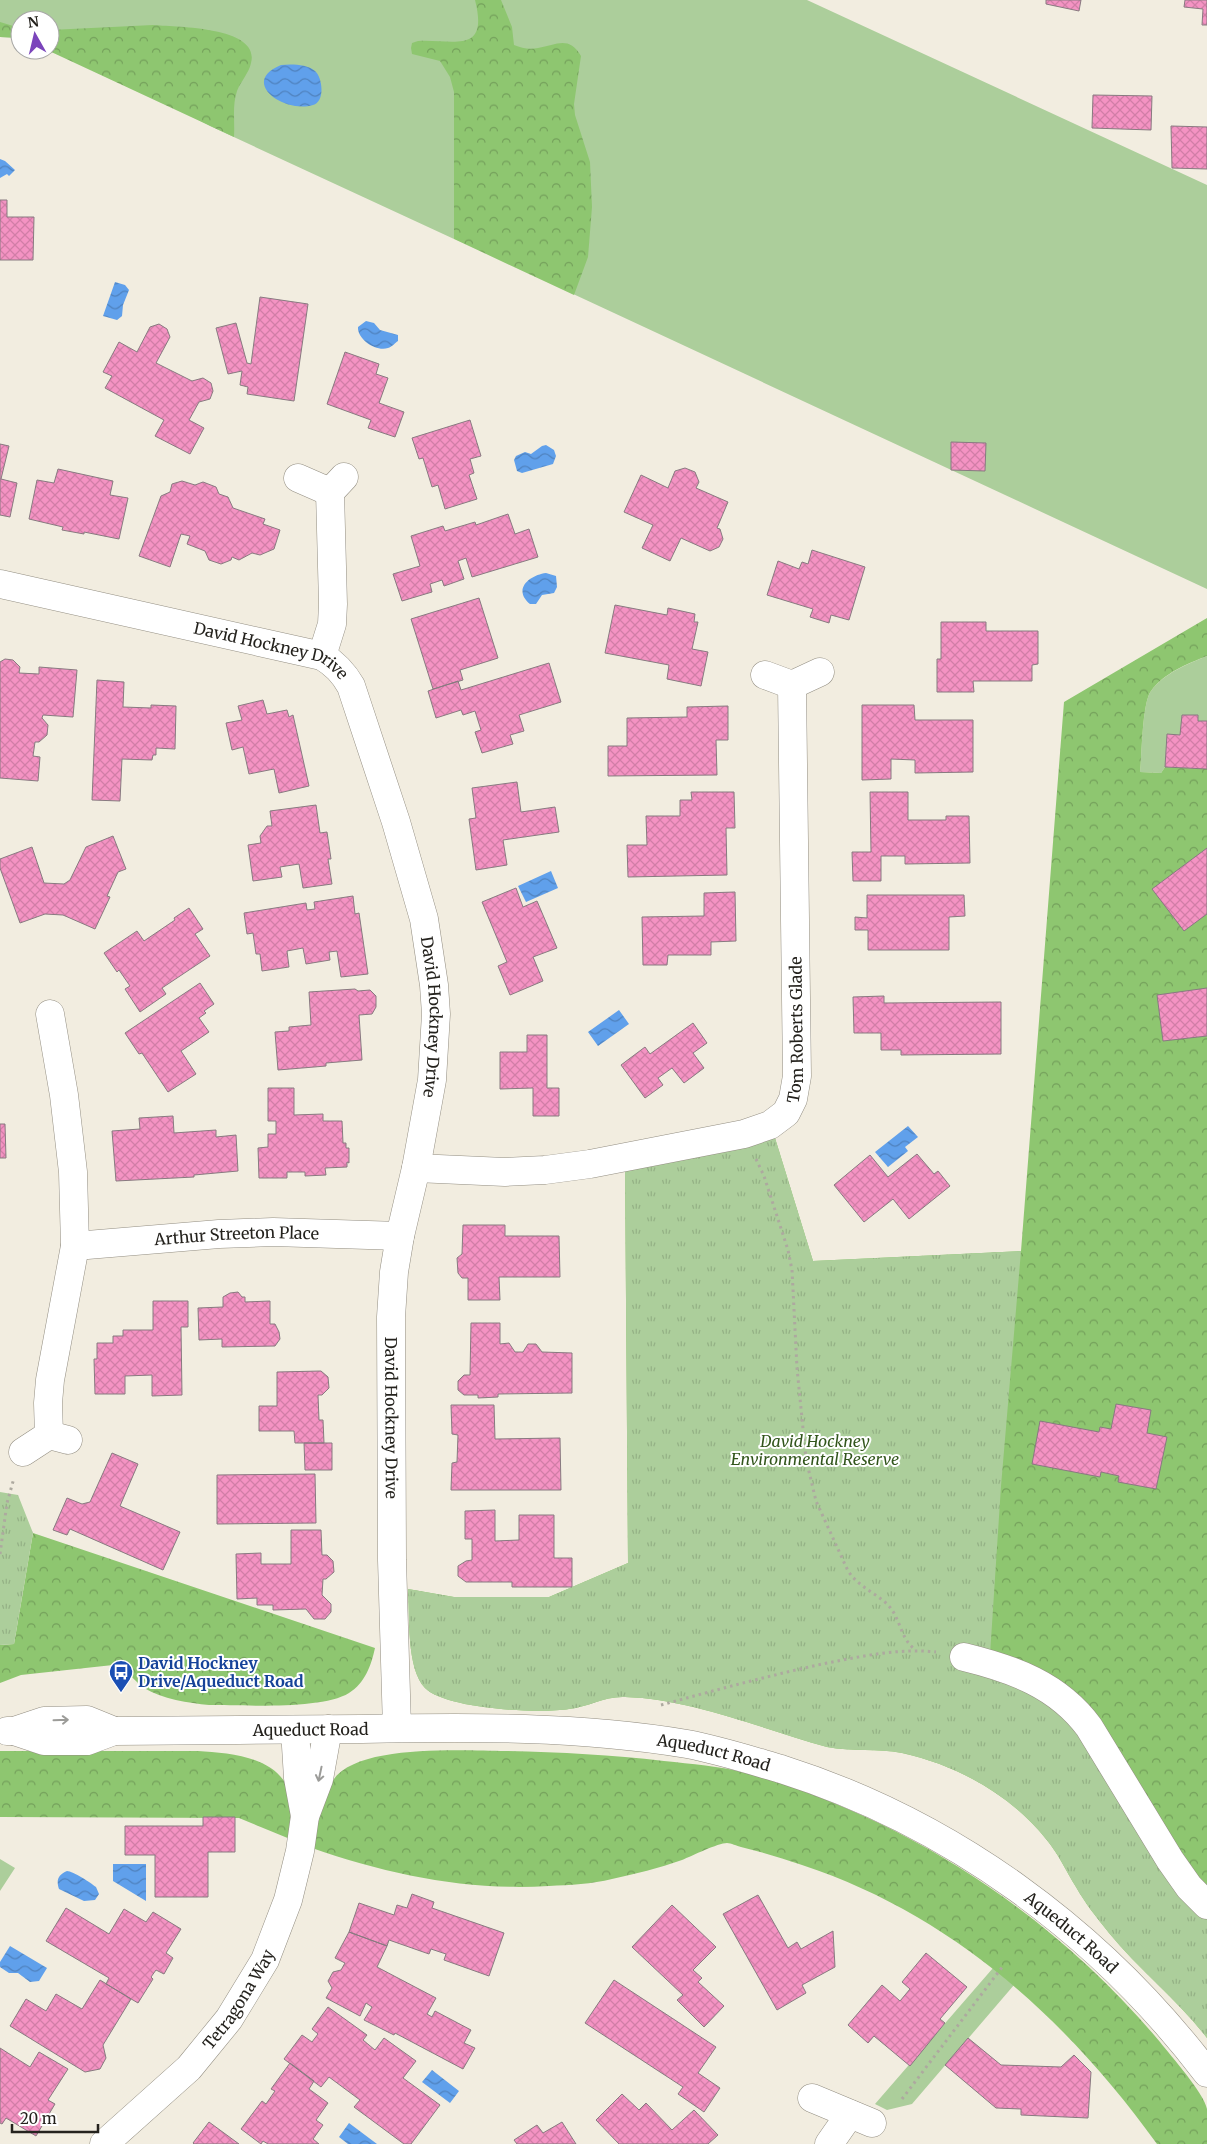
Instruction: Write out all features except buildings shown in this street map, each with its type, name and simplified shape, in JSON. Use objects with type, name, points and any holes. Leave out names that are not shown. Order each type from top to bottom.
[{"type":"street","points":[[298,478],[337,485],[332,624],[322,656]]},
{"type":"street","name":"David Hockney Drive","points":[[0,584],[322,656],[334,663],[344,673],[351,686],[393,813],[424,919],[434,985],[435,1049],[432,1080],[416,1168],[400,1236],[394,1272],[391,1317],[392,1560],[397,1728]]},
{"type":"street","points":[[765,675],[792,685],[820,672]]},
{"type":"street","name":"Tom Roberts Glade","points":[[416,1168],[505,1172],[545,1170],[590,1164],[744,1134],[770,1125],[786,1113],[793,1099],[797,1076],[792,685]]},
{"type":"street","points":[[23,1452],[58,1438],[48,1403],[50,1380],[75,1246],[73,1172],[64,1094],[50,1014]]},
{"type":"street","name":"Arthur Streeton Place","points":[[75,1246],[219,1234],[273,1232],[400,1236]]},
{"type":"street","points":[[964,1657],[1004,1669],[1044,1685],[1080,1714],[1090,1727],[1170,1860],[1189,1887],[1207,1905]]},
{"type":"street","name":"Aqueduct Road","points":[[7,1731],[44,1721],[87,1720],[114,1731],[457,1727],[554,1730],[609,1734],[689,1744],[798,1775],[877,1806],[912,1823],[995,1873],[1043,1906],[1076,1932],[1117,1969],[1183,2042],[1207,2073]]},
{"type":"street","name":"Tetragona Way","points":[[104,2144],[189,2068],[229,2019],[265,1960],[288,1900],[295,1874],[305,1816],[319,1779],[328,1729]]},
{"type":"street","name":"Tetragona Way","points":[[295,1730],[298,1778],[305,1816]]},
{"type":"street","points":[[812,2098],[861,2118],[829,2144]]},
{"type":"path","points":[[744,1134],[764,1176],[791,1264],[803,1440],[816,1501],[848,1571],[855,1581],[891,1608],[908,1643],[916,1650]]},
{"type":"path","points":[[0,1554],[7,1503],[23,1452]]},
{"type":"path","points":[[661,1705],[799,1669],[883,1653],[916,1650],[964,1657]]},
{"type":"path","points":[[902,2099],[1003,1966]]},
{"type":"green space","points":[[0,0],[807,0],[1207,185],[1207,589],[571,293],[454,54],[454,239],[210,126],[60,44],[60,10],[10,10],[10,38],[0,37]]},
{"type":"green space","points":[[475,0],[501,0],[512,27],[514,45],[532,49],[567,43],[572,45],[581,56],[574,104],[575,115],[590,162],[592,207],[588,257],[574,295],[454,239],[454,92],[450,77],[440,61],[412,54],[411,48],[412,43],[418,41],[456,42],[473,37],[477,29],[478,17]]},
{"type":"green space","points":[[0,22],[10,25],[10,38],[0,37]]},
{"type":"green space","points":[[153,25],[214,31],[230,35],[243,42],[251,51],[251,63],[235,97],[234,137],[60,56],[60,30]]},
{"type":"green space","points":[[1207,618],[1207,656],[1169,674],[1156,685],[1148,697],[1144,717],[1140,772],[1161,773],[1165,767],[1207,769],[1207,2038],[1184,2011],[1109,1933],[1083,1899],[1054,1850],[1032,1823],[1000,1796],[982,1784],[943,1765],[923,1758],[902,1753],[827,1747],[727,1716],[676,1703],[618,1697],[576,1708],[537,1711],[494,1708],[452,1701],[436,1695],[425,1688],[419,1679],[410,1641],[408,1589],[454,1597],[549,1597],[628,1563],[625,1168],[775,1138],[813,1261],[1021,1251],[1064,702]]},
{"type":"green space","points":[[1207,656],[1207,769],[1165,767],[1161,773],[1140,772],[1144,717],[1151,691],[1169,674]]},
{"type":"green space","name":"David Hockney Environmental Reserve","points":[[775,1138],[813,1261],[1021,1251],[1001,1486],[990,1655],[980,1671],[1064,1710],[1207,1916],[1207,2038],[1184,2011],[1109,1933],[1083,1899],[1054,1850],[1032,1823],[1000,1796],[963,1774],[923,1758],[902,1753],[827,1747],[727,1716],[676,1703],[618,1697],[576,1708],[555,1710],[537,1711],[494,1708],[452,1701],[436,1695],[425,1688],[419,1679],[410,1641],[408,1589],[454,1597],[549,1597],[628,1563],[625,1168]]},
{"type":"green space","points":[[0,1492],[18,1495],[33,1533],[14,1644],[0,1645]]},
{"type":"green space","points":[[33,1533],[375,1648],[372,1661],[363,1679],[349,1693],[320,1702],[302,1704],[261,1706],[209,1705],[176,1700],[151,1692],[126,1672],[113,1665],[21,1675],[0,1683],[0,1645],[14,1644]]},
{"type":"green space","points":[[0,1751],[198,1751],[237,1755],[262,1763],[273,1770],[289,1790],[294,1805],[290,1839],[239,1818],[0,1817]]},
{"type":"green space","points":[[505,1751],[624,1757],[705,1765],[746,1773],[805,1792],[863,1816],[919,1844],[973,1876],[1025,1913],[1073,1953],[1118,1996],[1160,2042],[1205,2102],[1207,2109],[1207,2144],[1157,2144],[1122,2098],[1084,2054],[1044,2013],[1001,1976],[956,1942],[908,1912],[856,1886],[794,1862],[727,1843],[665,1866],[604,1881],[573,1885],[518,1887],[488,1886],[429,1879],[370,1866],[312,1848],[325,1796],[332,1782],[344,1769],[363,1761],[386,1755],[412,1752]]},
{"type":"green space","points":[[0,1859],[15,1868],[0,1891]]},
{"type":"green space","points":[[993,1968],[1014,1985],[912,2104],[887,2110],[875,2104]]},
{"type":"water","points":[[281,65],[303,66],[312,69],[318,74],[322,90],[317,103],[302,107],[290,105],[270,95],[265,88],[264,80],[269,72]]},
{"type":"water","points":[[0,159],[15,170],[9,176],[7,174],[0,178]]},
{"type":"water","points":[[115,282],[125,285],[129,290],[123,305],[122,316],[117,320],[103,316]]},
{"type":"water","points":[[366,321],[374,323],[380,330],[398,335],[398,341],[383,349],[368,344],[361,336],[358,327]]},
{"type":"water","points":[[546,445],[554,450],[556,456],[553,464],[522,473],[517,471],[514,460],[516,456],[525,452],[531,454]]},
{"type":"water","points":[[546,573],[556,576],[557,587],[554,593],[542,595],[536,604],[530,604],[523,593],[525,584],[534,577]]},
{"type":"water","points":[[551,871],[558,888],[526,902],[518,886]]},
{"type":"water","points":[[619,1010],[629,1024],[598,1046],[588,1032]]},
{"type":"water","points":[[908,1126],[918,1137],[905,1147],[908,1151],[888,1167],[875,1152]]},
{"type":"water","points":[[113,1864],[146,1864],[146,1901],[113,1881]]},
{"type":"water","points":[[67,1871],[96,1887],[99,1894],[95,1900],[84,1901],[59,1889],[58,1878]]},
{"type":"water","points":[[10,1946],[47,1968],[39,1981],[30,1982],[18,1973],[9,1973],[0,1967],[0,1962]]},
{"type":"water","points":[[432,2070],[459,2091],[450,2103],[422,2082]]},
{"type":"water","points":[[349,2123],[377,2144],[348,2144],[339,2137]]},
{"type":"place","name":"David Hockney Drive/Aqueduct Road","points":[[121,1693]]}]
